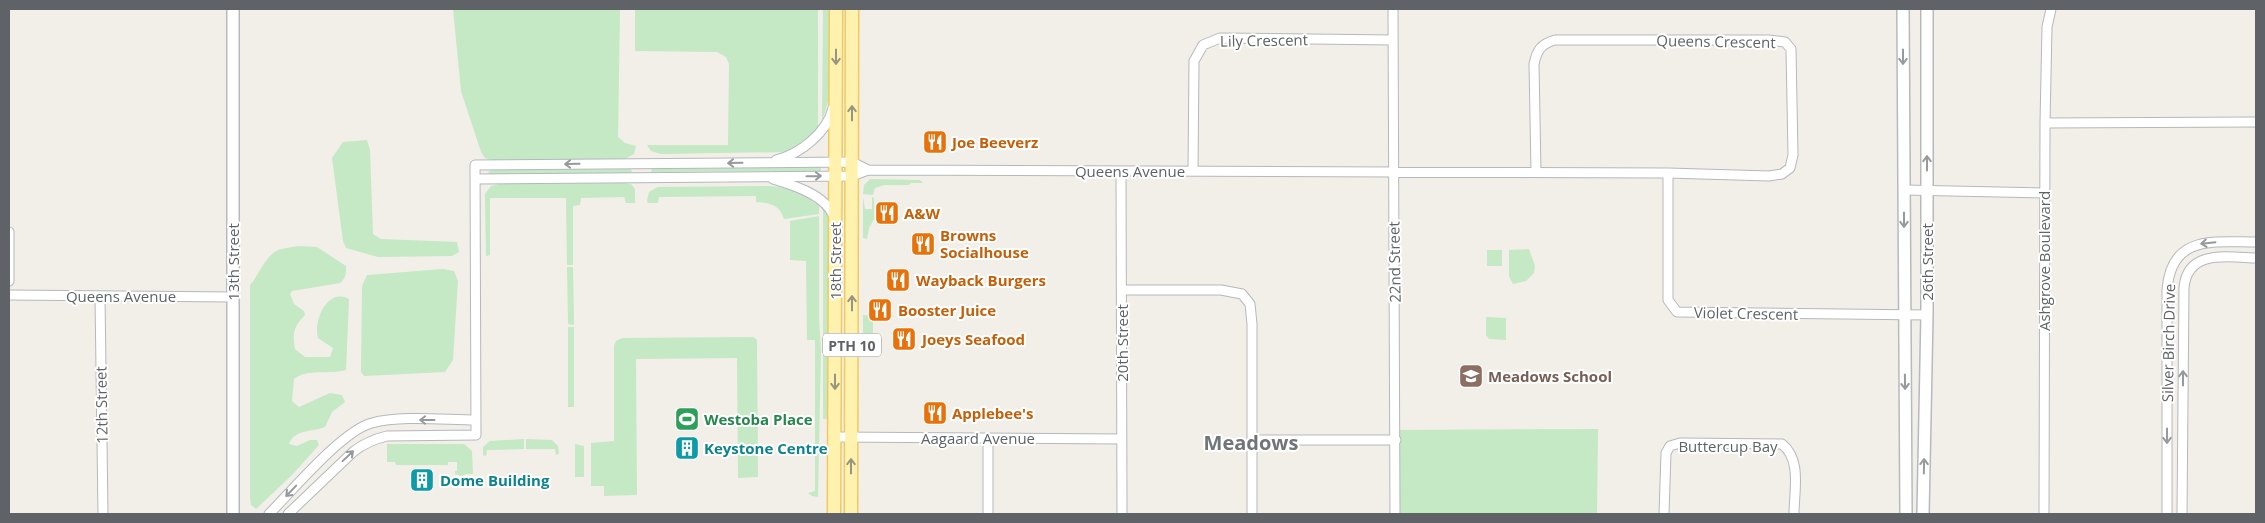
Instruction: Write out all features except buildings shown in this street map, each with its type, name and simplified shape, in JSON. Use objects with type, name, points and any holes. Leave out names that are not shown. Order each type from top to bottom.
[{"type":"main road","name":"18th Street","points":[[834,514],[836,9]]},
{"type":"main road","name":"18th Street","points":[[851,514],[852,9]]},
{"type":"street","name":"13th Street","points":[[233,9],[233,514]]},
{"type":"street","name":"22nd Street","points":[[1393,9],[1395,514]]},
{"type":"street","name":"26th Street","points":[[1903,9],[1906,514]]},
{"type":"street","name":"26th Street","points":[[1923,514],[1927,315],[1927,9]]},
{"type":"street","name":"Ashgrove Boulevard","points":[[2044,514],[2045,123],[2047,27],[2051,9]]},
{"type":"street","name":"Lily Crescent","points":[[1193,170],[1194,61],[1203,45],[1220,38],[1393,40]]},
{"type":"street","name":"Queens Crescent","points":[[1393,171],[1668,173],[1769,176],[1782,174],[1790,168],[1793,155],[1791,49],[1785,42],[1769,40],[1555,40],[1545,43],[1537,50],[1534,64],[1536,172]]},
{"type":"street","points":[[758,162],[785,157],[797,151],[816,136],[831,114],[836,88]]},
{"type":"street","points":[[2045,123],[2256,122]]},
{"type":"street","points":[[288,514],[353,452],[363,444],[376,438],[387,436],[476,435],[475,165],[852,162],[868,170]]},
{"type":"street","name":"Queens Avenue","points":[[868,170],[1393,171]]},
{"type":"street","points":[[476,179],[852,176],[868,170]]},
{"type":"street","name":"20th Street","points":[[1121,171],[1122,514]]},
{"type":"street","name":"Violet Crescent","points":[[1668,173],[1668,300],[1677,312],[1927,315]]},
{"type":"street","points":[[760,176],[794,186],[817,199],[832,211],[835,228]]},
{"type":"street","points":[[1904,190],[2045,193]]},
{"type":"street","points":[[9,232],[9,281]]},
{"type":"street","name":"Silver Birch Drive","points":[[2166,514],[2168,290],[2170,274],[2176,259],[2194,245],[2212,242],[2256,242]]},
{"type":"street","name":"Silver Birch Drive","points":[[2182,514],[2184,288],[2186,275],[2197,262],[2205,259],[2256,258]]},
{"type":"street","points":[[1122,290],[1221,290],[1242,294],[1250,304],[1252,324],[1252,514]]},
{"type":"street","name":"Queens Avenue","points":[[9,295],[233,298]]},
{"type":"street","name":"12th Street","points":[[100,297],[103,514]]},
{"type":"street","points":[[269,514],[338,444],[356,429],[370,423],[385,420],[476,420]]},
{"type":"street","name":"Aagaard Avenue","points":[[835,437],[1121,439]]},
{"type":"street","points":[[988,438],[988,514]]},
{"type":"street","points":[[1252,440],[1396,440]]},
{"type":"street","name":"Buttercup Bay","points":[[1664,514],[1666,453],[1670,446],[1680,443],[1782,444],[1795,461],[1794,514]]},
{"type":"green space","points":[[453,9],[620,9],[618,137],[625,143],[636,146],[634,154],[625,159],[492,160],[485,158],[481,152],[461,91]]},
{"type":"green space","points":[[635,9],[818,9],[818,127],[810,136],[786,152],[661,154],[651,151],[647,145],[728,145],[729,64],[726,57],[717,52],[635,51]]},
{"type":"green space","points":[[823,9],[830,9],[830,96],[822,121]]},
{"type":"green space","points":[[367,140],[370,150],[373,234],[381,239],[457,242],[459,252],[452,256],[378,257],[346,248],[343,241],[332,158],[343,142]]},
{"type":"green space","points":[[821,167],[821,171],[651,171],[652,169]]},
{"type":"green space","points":[[630,169],[631,173],[489,174],[488,172],[491,170]]},
{"type":"green space","points":[[870,179],[920,180],[923,183],[884,185],[875,188],[873,195],[863,194],[864,185]]},
{"type":"green space","points":[[499,184],[631,184],[635,189],[635,203],[626,203],[624,197],[581,198],[580,205],[573,206],[573,265],[567,265],[566,198],[490,198],[490,255],[486,256],[485,194],[491,186]]},
{"type":"green space","points":[[769,186],[796,192],[808,198],[819,206],[819,214],[784,219],[780,211],[774,206],[756,202],[756,196],[659,197],[658,203],[648,203],[647,201],[649,192],[658,187]]},
{"type":"green space","points":[[863,197],[865,209],[872,209],[872,197],[874,198],[874,219],[869,228],[867,239],[863,238]]},
{"type":"green space","points":[[823,209],[830,217],[829,419],[823,419]]},
{"type":"green space","points":[[819,216],[819,319],[821,351],[818,497],[808,493],[815,491],[815,340],[807,340],[806,261],[790,260],[790,221]]},
{"type":"green space","points":[[298,246],[317,247],[346,266],[346,274],[340,283],[292,291],[290,294],[294,304],[304,311],[305,315],[295,330],[295,349],[305,357],[330,357],[333,348],[318,338],[317,331],[320,315],[329,301],[341,296],[349,299],[346,370],[299,376],[294,379],[292,401],[299,407],[330,393],[342,395],[345,402],[332,412],[325,427],[299,433],[291,439],[289,444],[297,446],[310,440],[317,440],[319,445],[292,475],[256,509],[251,505],[250,498],[250,285],[273,253],[280,249]]},
{"type":"green space","points":[[1529,249],[1535,266],[1534,273],[1526,281],[1513,284],[1509,276],[1509,250]]},
{"type":"green space","points":[[1487,250],[1502,250],[1502,266],[1487,266]]},
{"type":"green space","points":[[567,267],[573,267],[574,325],[568,324]]},
{"type":"green space","points":[[443,269],[454,271],[458,281],[453,360],[445,372],[364,376],[361,372],[362,286],[367,275]]},
{"type":"green space","points":[[863,315],[873,316],[873,345],[863,345]]},
{"type":"green space","points":[[1486,317],[1506,318],[1506,340],[1489,339],[1486,335]]},
{"type":"green space","points":[[568,327],[574,327],[574,407],[568,407]]},
{"type":"green space","points":[[753,337],[757,340],[758,477],[738,478],[737,358],[636,359],[637,495],[604,496],[604,486],[591,486],[591,443],[614,441],[614,346],[616,341],[622,338]]},
{"type":"green space","points":[[1598,429],[1597,514],[1395,514],[1395,430]]},
{"type":"green space","points":[[524,439],[524,449],[487,450],[486,456],[483,455],[483,447],[490,441]]},
{"type":"green space","points":[[526,439],[552,440],[558,446],[559,454],[556,455],[555,449],[526,449]]},
{"type":"green space","points":[[387,444],[464,444],[472,451],[473,474],[462,476],[455,474],[457,462],[448,462],[448,465],[396,465],[395,462],[387,462]]},
{"type":"green space","points":[[575,444],[584,446],[584,477],[575,477]]},
{"type":"place","name":"Joe Beeverz","points":[[935,142]]},
{"type":"place","name":"A&W","points":[[887,213]]},
{"type":"place","name":"Browns Socialhouse","points":[[923,244]]},
{"type":"place","name":"Wayback Burgers","points":[[898,280]]},
{"type":"place","name":"Booster Juice","points":[[880,310]]},
{"type":"place","name":"Joeys Seafood","points":[[904,339]]},
{"type":"place","name":"Meadows School","points":[[1471,376]]},
{"type":"place","name":"Applebee's","points":[[935,413]]},
{"type":"place","name":"Westoba Place","points":[[687,419]]},
{"type":"place","name":"Keystone Centre","points":[[687,448]]},
{"type":"place","name":"Dome Building","points":[[422,480]]},
{"type":"district","name":"Meadows","points":[[1251,442]]}]
